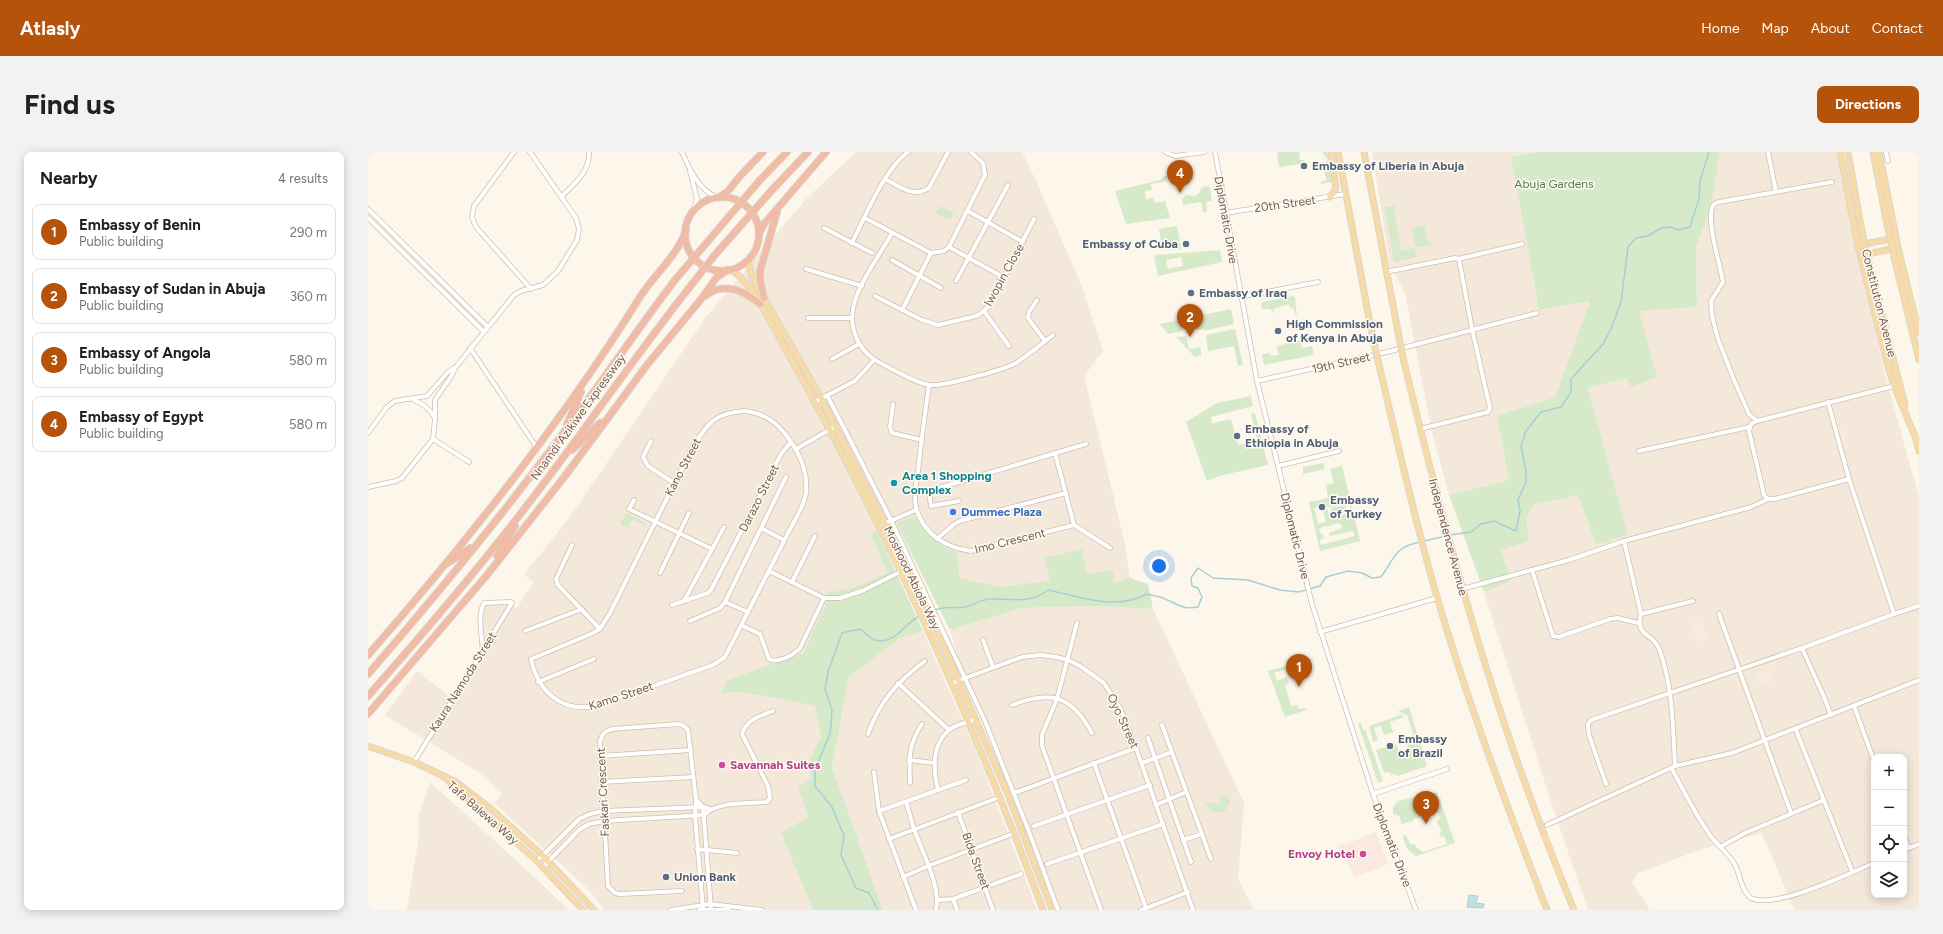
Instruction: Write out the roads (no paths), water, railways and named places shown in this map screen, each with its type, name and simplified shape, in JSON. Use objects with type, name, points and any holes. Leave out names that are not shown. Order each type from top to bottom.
[{"type":"highway","points":[[718,197],[735,199],[748,208],[757,222],[757,245],[750,258],[737,267],[728,270],[718,270],[700,263],[688,249],[686,230],[688,220],[693,211],[704,202],[718,197],[728,191],[763,152]]},
{"type":"highway","name":"Nnamdi Azikiwe Expressway","points":[[368,674],[477,544],[562,435],[676,280],[760,180],[787,152]]},
{"type":"highway","name":"Nnamdi Azikiwe Expressway","points":[[368,696],[417,640],[524,509],[658,326],[714,256],[772,190],[808,152]]},
{"type":"highway","points":[[758,238],[764,224],[826,152]]},
{"type":"highway","points":[[764,298],[760,280],[760,271],[773,221],[780,206]]},
{"type":"highway","name":"Nnamdi Azikiwe Expressway","points":[[368,655],[441,568],[536,448],[586,381],[647,287],[681,242],[686,230]]},
{"type":"highway","name":"Nnamdi Azikiwe Expressway","points":[[368,714],[487,575],[565,476],[654,356],[702,298],[718,275],[728,270]]},
{"type":"highway","points":[[702,298],[719,289],[734,289],[744,292],[760,304]]},
{"type":"highway","points":[[562,435],[586,381]]},
{"type":"highway","points":[[562,459],[612,413]]},
{"type":"highway","points":[[487,575],[524,509]]},
{"type":"highway","points":[[441,568],[477,544]]},
{"type":"main road","points":[[1338,152],[1372,334],[1416,520],[1437,598],[1472,705],[1547,910]]},
{"type":"main road","name":"Independence Avenue","points":[[1364,152],[1404,362],[1462,589],[1514,754],[1543,834],[1574,910]]},
{"type":"main road","points":[[1840,152],[1858,246],[1894,386],[1914,434]]},
{"type":"main road","name":"Constitution Avenue","points":[[1848,152],[1861,227],[1870,268],[1900,385],[1919,451]]},
{"type":"main road","points":[[1873,152],[1895,261],[1919,360]]},
{"type":"main road","points":[[1880,152],[1898,248],[1919,333]]},
{"type":"main road","points":[[1330,197],[1336,190],[1331,153]]},
{"type":"main road","points":[[1858,246],[1896,238]]},
{"type":"main road","points":[[1861,255],[1898,248]]},
{"type":"main road","name":"Moshood Abiola Way","points":[[750,258],[751,273],[822,398],[925,603],[1020,826],[1052,910]]},
{"type":"main road","name":"Moshood Abiola Way","points":[[728,270],[743,278],[760,304],[879,525],[952,683],[1015,834],[1044,910]]},
{"type":"main road","points":[[369,746],[414,762],[442,776]]},
{"type":"main road","name":"Tafa Balewa Way","points":[[442,776],[456,782],[490,808],[542,856],[594,910]]},
{"type":"main road","name":"Tafa Balewa Way","points":[[442,776],[537,861],[582,909]]},
{"type":"street","points":[[514,152],[475,203],[472,217],[476,227],[531,289]]},
{"type":"street","points":[[368,487],[396,481],[402,478],[433,439],[435,400],[455,368],[483,331],[514,295],[543,285],[564,263],[577,240],[578,224],[562,196],[530,152]]},
{"type":"street","points":[[562,196],[585,171],[589,152]]},
{"type":"street","points":[[682,152],[689,169],[697,199],[693,211]]},
{"type":"street","points":[[852,243],[885,179],[895,164],[908,152]]},
{"type":"street","points":[[885,179],[911,193],[924,191],[929,188],[948,152]]},
{"type":"street","points":[[865,218],[931,253],[944,251],[949,247],[985,175],[983,162],[971,152]]},
{"type":"street","points":[[1165,152],[1175,156],[1204,152]]},
{"type":"street","name":"Diplomatic Drive","points":[[1215,152],[1240,297],[1257,381],[1312,604],[1372,794],[1416,910]]},
{"type":"street","points":[[1768,152],[1776,192]]},
{"type":"street","points":[[1886,152],[1888,161]]},
{"type":"street","points":[[689,169],[705,190],[718,197]]},
{"type":"street","points":[[1757,420],[1749,414],[1734,380],[1718,339],[1712,316],[1711,301],[1723,282],[1712,227],[1712,208],[1713,205],[1719,202],[1832,182]]},
{"type":"street","points":[[956,281],[1008,185]]},
{"type":"street","name":"20th Street","points":[[1225,213],[1346,194]]},
{"type":"street","points":[[368,209],[488,326]]},
{"type":"street","points":[[968,211],[1022,242]]},
{"type":"street","points":[[368,218],[483,331]]},
{"type":"street","name":"Iwopin Close","points":[[874,296],[922,320],[938,325],[976,316],[989,306],[1034,218]]},
{"type":"street","points":[[824,228],[872,253]]},
{"type":"street","points":[[384,234],[389,229]]},
{"type":"street","points":[[892,233],[862,286],[853,307],[852,318],[859,344],[874,360],[929,385],[946,383],[1010,366],[1053,335]]},
{"type":"street","points":[[1386,272],[1455,258],[1458,259],[1522,244]]},
{"type":"street","points":[[949,247],[1003,277]]},
{"type":"street","points":[[902,310],[931,253]]},
{"type":"street","points":[[1420,429],[1488,412],[1490,408],[1458,259]]},
{"type":"street","points":[[892,260],[941,288]]},
{"type":"street","points":[[806,269],[862,286]]},
{"type":"street","points":[[1240,297],[1318,282]]},
{"type":"street","points":[[1037,300],[1029,312],[1028,318],[1045,341]]},
{"type":"street","points":[[984,311],[1009,346]]},
{"type":"street","name":"19th Street","points":[[1257,381],[1387,352],[1537,313]]},
{"type":"street","points":[[808,318],[852,318]]},
{"type":"street","points":[[832,359],[859,344]]},
{"type":"street","points":[[470,348],[536,448]]},
{"type":"street","points":[[814,402],[855,381],[874,360]]},
{"type":"street","points":[[368,432],[387,407],[395,401],[428,396],[448,372],[455,368]]},
{"type":"street","points":[[879,525],[916,510],[916,486],[929,385]]},
{"type":"street","points":[[1639,451],[1750,427],[1757,420],[1894,386]]},
{"type":"street","points":[[827,395],[891,520],[965,678],[1014,793],[1058,910]]},
{"type":"street","points":[[412,399],[430,410],[435,419]]},
{"type":"street","points":[[1828,402],[1849,479],[1894,614]]},
{"type":"street","points":[[893,404],[890,427],[892,433],[895,435],[922,440]]},
{"type":"street","name":"Kano Street","points":[[600,629],[610,613],[693,446],[705,428],[714,419],[722,415],[744,411],[765,416],[783,430],[796,449],[804,471],[806,494],[725,657]]},
{"type":"street","points":[[796,449],[836,426]]},
{"type":"street","points":[[1750,427],[1749,431],[1764,495],[1768,499]]},
{"type":"street","points":[[433,439],[469,462]]},
{"type":"street","points":[[651,441],[643,457],[648,466],[674,483]]},
{"type":"street","name":"Darazo Street","points":[[672,605],[708,593],[711,590],[781,454],[791,442]]},
{"type":"street","points":[[959,501],[932,506],[929,491],[1086,444]]},
{"type":"street","points":[[1278,466],[1339,451]]},
{"type":"street","points":[[1055,453],[1074,525],[1110,548]]},
{"type":"street","points":[[690,621],[720,608],[725,602],[786,477]]},
{"type":"street","points":[[1462,589],[1569,560],[1624,541],[1751,507],[1768,499],[1775,499],[1849,479]]},
{"type":"street","points":[[937,539],[953,524],[960,521],[1066,493]]},
{"type":"street","points":[[634,500],[629,509],[712,548]]},
{"type":"street","name":"Imo Crescent","points":[[916,510],[922,522],[937,539],[955,548],[971,551],[1074,525]]},
{"type":"street","points":[[660,573],[689,513]]},
{"type":"street","points":[[684,601],[724,527]]},
{"type":"street","points":[[761,528],[784,540]]},
{"type":"street","points":[[792,582],[815,536]]},
{"type":"street","points":[[1624,541],[1641,614],[1638,623],[1641,630],[1658,644],[1671,693],[1674,768],[1706,830],[1734,863],[1750,897],[1761,902],[1774,902],[1797,897],[1871,864]]},
{"type":"street","points":[[572,545],[556,579],[558,585],[600,629]]},
{"type":"street","points":[[769,571],[824,598],[849,596],[878,584],[908,568]]},
{"type":"street","points":[[1532,570],[1553,636],[1559,637],[1610,619],[1618,618],[1638,623]]},
{"type":"street","points":[[741,625],[760,634],[769,659],[776,661],[795,653],[800,648],[824,598]]},
{"type":"street","points":[[1320,632],[1437,598]]},
{"type":"street","name":"Kaura Namoda Street","points":[[414,762],[483,651],[512,603],[510,601],[484,603],[481,609],[480,622],[483,651]]},
{"type":"street","points":[[1641,614],[1693,601]]},
{"type":"street","points":[[725,602],[748,612]]},
{"type":"street","points":[[1606,784],[1589,735],[1589,722],[1919,606]]},
{"type":"street","points":[[525,631],[582,610]]},
{"type":"street","points":[[1719,614],[1764,742],[1791,813]]},
{"type":"street","points":[[1077,623],[1057,700],[1041,740],[1079,853],[1101,910]]},
{"type":"street","name":"Kamo Street","points":[[600,629],[531,658],[532,666],[538,682],[550,695],[566,704],[588,708],[713,665],[725,657]]},
{"type":"street","points":[[983,640],[993,667]]},
{"type":"street","points":[[1802,648],[1831,716]]},
{"type":"street","name":"Oyo Street","points":[[952,683],[993,667],[1032,655],[1056,656],[1068,660],[1092,673],[1104,683],[1120,708],[1142,763],[1194,910]]},
{"type":"street","points":[[538,682],[594,660]]},
{"type":"street","points":[[868,734],[881,704],[898,683],[925,661]]},
{"type":"street","points":[[1547,825],[1674,768],[1720,757],[1764,742],[1919,680]]},
{"type":"street","points":[[898,683],[949,730]]},
{"type":"street","points":[[1012,705],[1037,697],[1057,700],[1076,709],[1092,733]]},
{"type":"street","points":[[1854,706],[1871,754]]},
{"type":"street","points":[[537,861],[562,834],[583,816],[604,811],[694,807],[710,809],[722,806],[767,802],[770,798],[768,786],[742,734],[748,723],[755,718],[773,712]]},
{"type":"street","points":[[938,790],[934,763],[941,740],[949,730],[976,720]]},
{"type":"street","points":[[910,783],[909,760],[914,737],[922,724]]},
{"type":"street","name":"Faskari Crescent","points":[[682,891],[620,894],[610,890],[608,886],[606,878],[604,811],[600,756],[601,735],[606,731],[612,729],[671,725],[684,726],[688,730],[696,800],[694,816],[702,904],[701,910]]},
{"type":"street","points":[[1162,725],[1211,859]]},
{"type":"street","points":[[1796,730],[1852,872]]},
{"type":"street","points":[[1148,738],[1190,862]]},
{"type":"street","points":[[1014,793],[1136,748]]},
{"type":"street","points":[[600,756],[691,750]]},
{"type":"street","points":[[1142,763],[1172,752]]},
{"type":"street","points":[[909,760],[934,763]]},
{"type":"street","points":[[1094,763],[1146,908]]},
{"type":"street","points":[[1372,794],[1446,769]]},
{"type":"street","points":[[874,772],[880,811],[916,910]]},
{"type":"street","points":[[601,782],[693,777]]},
{"type":"street","points":[[880,811],[966,780]]},
{"type":"street","points":[[1034,826],[1150,785]]},
{"type":"street","points":[[1156,805],[1186,792]]},
{"type":"street","points":[[889,839],[1000,797]]},
{"type":"street","points":[[696,800],[703,807],[711,909]]},
{"type":"street","points":[[1720,847],[1745,833],[1824,800]]},
{"type":"street","points":[[906,802],[938,900],[936,910]]},
{"type":"street","points":[[543,867],[585,826],[604,821],[704,816],[710,809]]},
{"type":"street","name":"Bida Street","points":[[958,812],[993,910]]},
{"type":"street","points":[[1047,864],[1163,824]]},
{"type":"street","points":[[562,834],[568,841]]},
{"type":"street","points":[[904,877],[928,866],[1015,834]]},
{"type":"street","points":[[1183,840],[1202,834]]},
{"type":"street","points":[[1907,844],[1909,848],[1919,844]]},
{"type":"street","points":[[697,849],[737,854]]},
{"type":"street","points":[[938,900],[953,899],[1021,874]]},
{"type":"street","points":[[1141,910],[1188,892]]},
{"type":"street","points":[[953,899],[957,910]]},
{"type":"street","points":[[671,910],[702,904],[762,910]]},
{"type":"street","points":[[701,910],[729,910]]},
{"type":"water","points":[[1469,895],[1478,896],[1476,903],[1484,904],[1483,908],[1467,907]]},
{"type":"waterway","points":[[1450,535],[1471,532],[1481,524],[1494,521],[1516,531],[1520,511],[1518,500],[1526,482],[1526,471],[1521,446],[1526,431],[1541,412],[1561,407],[1571,392],[1571,379],[1603,344],[1611,329],[1621,302],[1628,247],[1636,238],[1648,236],[1661,228],[1671,227],[1678,230],[1690,227],[1699,199],[1700,181],[1709,152]]},
{"type":"waterway","points":[[1424,541],[1446,536]]},
{"type":"waterway","points":[[935,610],[965,607],[989,599],[1020,600],[1034,598],[1048,590],[1085,599],[1110,602],[1123,602],[1147,594],[1163,598],[1180,606],[1192,608],[1198,607],[1202,597],[1198,588],[1192,586],[1191,578],[1198,568],[1213,578],[1248,580],[1280,590],[1299,592],[1320,586],[1326,577],[1348,571],[1362,573],[1372,578],[1381,577],[1400,550],[1411,544],[1420,542]]},
{"type":"waterway","points":[[878,910],[869,893],[856,888],[841,855],[844,836],[832,807],[815,786],[815,769],[830,734],[832,710],[825,689],[828,672],[842,633],[860,629],[875,640],[888,640],[920,616]]},
{"type":"place","name":"Embassy of Liberia in Abuja","points":[[1304,166]]},
{"type":"place","name":"Embassy of Egypt","points":[[1180,193]]},
{"type":"place","name":"Embassy of Cuba","points":[[1186,244]]},
{"type":"place","name":"Embassy of Iraq","points":[[1191,293]]},
{"type":"place","name":"High Commission of Kenya in Abuja","points":[[1278,331]]},
{"type":"place","name":"Embassy of Sudan in Abuja","points":[[1190,337]]},
{"type":"place","name":"Embassy of Ethiopia in Abuja","points":[[1237,436]]},
{"type":"place","name":"Area 1 Shopping Complex","points":[[894,483]]},
{"type":"place","name":"Embassy of Turkey","points":[[1322,507]]},
{"type":"place","name":"Dummec Plaza","points":[[953,512]]},
{"type":"place","name":"Embassy of Benin","points":[[1299,687]]},
{"type":"place","name":"Embassy of Brazil","points":[[1390,746]]},
{"type":"place","name":"Savannah Suites","points":[[722,765]]},
{"type":"place","name":"Embassy of Angola","points":[[1426,824]]},
{"type":"place","name":"Envoy Hotel","points":[[1363,854]]},
{"type":"place","name":"Union Bank","points":[[666,877]]},
{"type":"park label","name":"Abuja Gardens","points":[[1554,184]]}]
